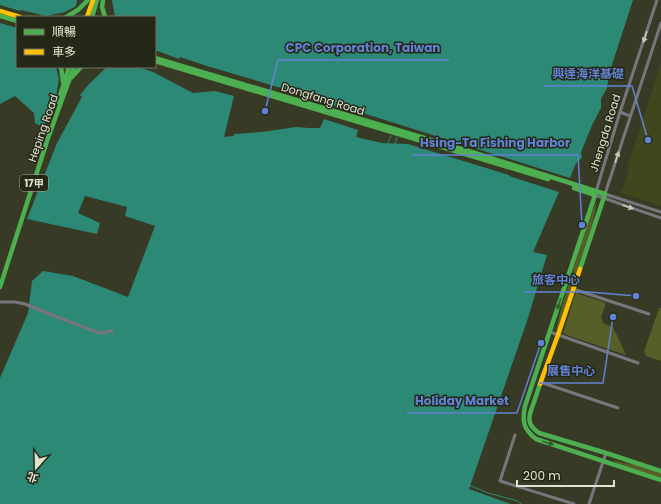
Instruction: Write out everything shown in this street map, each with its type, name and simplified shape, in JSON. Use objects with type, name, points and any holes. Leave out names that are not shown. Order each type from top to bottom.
[{"type":"main road","points":[[68,16],[83,6],[88,0]]},
{"type":"main road","points":[[87,16],[93,0]]},
{"type":"main road","points":[[92,16],[97,0]]},
{"type":"main road","points":[[103,0],[102,7],[105,16]]},
{"type":"main road","points":[[0,11],[17,16]]},
{"type":"main road","points":[[0,16],[16,21]]},
{"type":"main road","name":"Dongfang Road","points":[[156,58],[394,131]]},
{"type":"main road","name":"Dongfang Road","points":[[156,61],[394,131]]},
{"type":"main road","points":[[61,68],[63,84]]},
{"type":"main road","name":"Heping Road","points":[[0,279],[69,68]]},
{"type":"main road","name":"Heping Road","points":[[0,287],[48,138],[74,68]]},
{"type":"main road","points":[[69,79],[80,68]]},
{"type":"main road","points":[[394,131],[604,196]]},
{"type":"main road","name":"Jhengda Road","points":[[596,194],[523,412],[524,424],[526,430],[536,439],[661,480]]},
{"type":"main road","name":"Jhengda Road","points":[[604,196],[558,335],[529,414],[529,422],[534,430],[539,433],[606,452],[661,471]]},
{"type":"street","name":"Jhengda Road","points":[[596,194],[620,112],[657,0]]},
{"type":"street","name":"Jhengda Road","points":[[604,196],[661,23]]},
{"type":"street","points":[[620,112],[630,116]]},
{"type":"street","points":[[604,196],[661,212]]},
{"type":"street","points":[[604,196],[661,218]]},
{"type":"street","points":[[573,289],[649,314]]},
{"type":"street","points":[[0,302],[25,304],[100,333],[112,330]]},
{"type":"street","points":[[550,332],[638,363]]},
{"type":"street","points":[[540,382],[618,408]]},
{"type":"street","points":[[515,434],[500,481],[574,504]]},
{"type":"street","points":[[589,504],[606,452]]},
{"type":"shaded area","points":[[661,63],[661,206],[621,193],[629,170],[627,168]]},
{"type":"shaded area","points":[[597,201],[593,222],[557,331],[561,309],[589,218]]},
{"type":"shaded area","points":[[576,293],[606,303],[601,317],[604,324],[613,327],[626,355],[563,333]]},
{"type":"shaded area","points":[[659,308],[661,308],[661,361],[646,356],[644,352]]},
{"type":"shaded area","points":[[613,461],[634,464],[661,473],[661,479],[626,467]]},
{"type":"water","points":[[0,0],[77,0],[76,6],[65,12],[46,16],[0,5]]},
{"type":"water","points":[[112,0],[633,0],[609,74],[607,88],[601,99],[601,108],[581,152],[582,158],[576,163],[570,178],[353,110],[351,111],[324,103],[322,100],[180,57],[179,59],[156,50],[156,16],[115,16]]},
{"type":"water","points":[[0,23],[16,28],[16,68],[56,68],[59,79],[56,97],[43,127],[35,123],[34,113],[15,96],[0,104]]},
{"type":"water","points":[[106,68],[140,68],[153,72],[193,93],[215,91],[234,96],[224,137],[233,136],[235,134],[296,127],[320,128],[324,119],[358,130],[356,137],[382,143],[408,144],[559,192],[533,252],[547,255],[527,321],[469,489],[511,504],[0,504],[0,378],[28,313],[32,281],[43,271],[73,276],[128,297],[155,226],[125,216],[127,207],[85,196],[78,213],[100,223],[97,234],[27,219],[57,143],[82,97],[80,95]]},
{"type":"waterway","points":[[388,143],[391,136]]},
{"type":"waterway","points":[[395,145],[397,137]]},
{"type":"waterway","points":[[469,485],[488,493],[518,501],[521,504]]},
{"type":"traffic: fast","points":[[68,16],[78,10],[88,0]]},
{"type":"traffic: fast","points":[[92,16],[97,0]]},
{"type":"traffic: fast","points":[[103,0],[102,7],[105,16]]},
{"type":"traffic: fast","points":[[0,16],[16,21]]},
{"type":"traffic: fast","points":[[156,58],[475,153],[605,194],[580,269]]},
{"type":"traffic: fast","points":[[156,61],[548,179]]},
{"type":"traffic: fast","points":[[61,68],[63,82]]},
{"type":"traffic: fast","points":[[58,102],[69,68]]},
{"type":"traffic: fast","points":[[0,287],[48,138],[74,68]]},
{"type":"traffic: fast","points":[[72,77],[80,68]]},
{"type":"traffic: fast","points":[[574,188],[595,195],[525,406],[524,424],[528,432],[536,439],[661,480]]},
{"type":"traffic: fast","points":[[540,384],[529,419],[532,426],[539,433],[661,471]]},
{"type":"traffic: slow","points":[[87,16],[93,0]]},
{"type":"traffic: slow","points":[[0,11],[17,16]]},
{"type":"traffic: slow","points":[[540,384],[580,269]]},
{"type":"place","name":"CPC Corporation, Taiwan","points":[[265,111]]},
{"type":"place","name":"興達海洋基礎","points":[[648,140]]},
{"type":"place","name":"Hsing-Ta Fishing Harbor","points":[[582,225]]},
{"type":"place","name":"旅客中心","points":[[636,296]]},
{"type":"place","name":"展售中心","points":[[613,317]]},
{"type":"place","name":"Holiday Market","points":[[541,343]]}]
